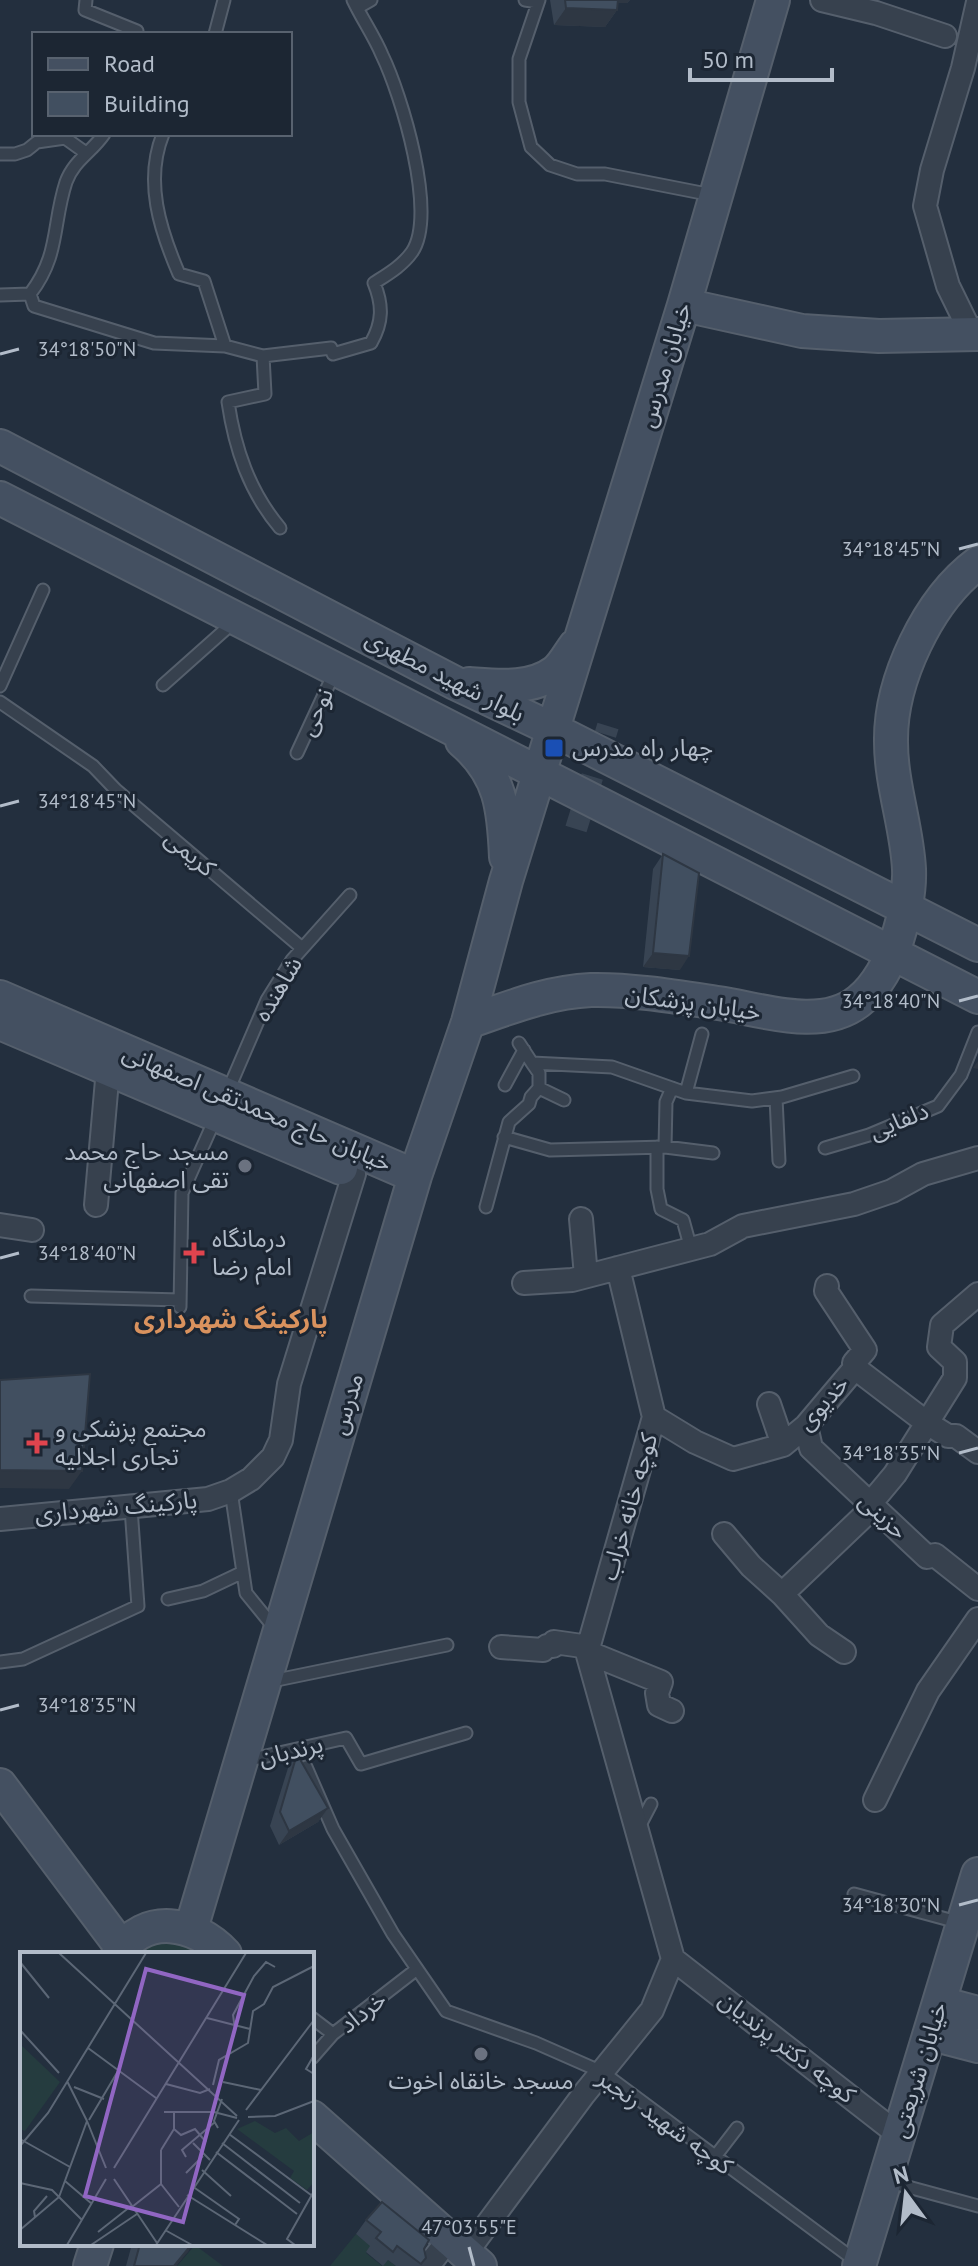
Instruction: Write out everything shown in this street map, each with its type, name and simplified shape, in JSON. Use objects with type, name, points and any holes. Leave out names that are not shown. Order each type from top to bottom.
[{"type":"main road","name":"خیابان مدرس","points":[[539,774],[717,196],[773,0]]},
{"type":"main road","points":[[684,305],[802,331],[879,336],[975,334]]},
{"type":"main road","name":"بلوار شهید مطهری","points":[[0,446],[455,683],[978,945]]},
{"type":"main road","points":[[57,528],[78,486]]},
{"type":"main road","name":"بلوار شهید مطهری","points":[[0,498],[978,997]]},
{"type":"main road","name":"خیابان پزشکان","points":[[468,1022],[543,996],[592,990],[705,1001],[785,1017],[810,1017],[858,1002],[879,979],[893,953],[907,908],[909,869],[891,744],[894,697],[935,608],[978,563]]},
{"type":"main road","points":[[283,644],[301,602]]},
{"type":"main road","points":[[455,683],[504,687],[535,682],[557,671],[579,640]]},
{"type":"main road","points":[[448,728],[471,748],[492,777],[501,799],[506,881]]},
{"type":"main road","name":"مدرس","points":[[191,1929],[415,1176],[468,1022],[539,774]]},
{"type":"main road","name":"خیابان حاج محمدتقی اصفهانی","points":[[0,997],[354,1174],[415,1176]]},
{"type":"main road","name":"خیابان حاج محمدتقی اصفهانی","points":[[0,1023],[108,1069],[221,1105],[415,1176]]},
{"type":"main road","points":[[0,1785],[120,1951],[136,1936],[154,1928],[173,1926],[191,1929],[210,1939],[223,1952]]},
{"type":"main road","name":"خیابان شریعتی","points":[[859,2265],[972,1900]]},
{"type":"main road","points":[[940,2003],[978,2013]]},
{"type":"main road","points":[[932,2034],[978,2046]]},
{"type":"main road","points":[[314,2119],[465,2253]]},
{"type":"main road","points":[[90,2266],[96,2246]]},
{"type":"street","points":[[822,0],[876,13],[945,36]]},
{"type":"street","points":[[975,334],[948,286],[925,206],[978,2]]},
{"type":"street","points":[[96,1205],[108,1069]]},
{"type":"street","points":[[524,1283],[572,1280],[710,1244],[743,1226],[854,1204],[892,1191],[923,1174],[978,1158]]},
{"type":"street","name":"پارکینگ شهرداری","points":[[0,1519],[208,1499],[231,1491],[264,1468],[281,1440],[289,1384],[354,1174]]},
{"type":"street","points":[[581,1219],[586,1276]]},
{"type":"street","points":[[0,1225],[32,1230]]},
{"type":"street","name":"کوچه خانه خراب","points":[[587,1652],[654,1417],[618,1268]]},
{"type":"street","points":[[827,1286],[826,1291],[865,1350],[854,1363],[855,1368]]},
{"type":"street","points":[[782,1594],[867,1513],[870,1504],[895,1474],[955,1378],[955,1362],[939,1347],[942,1325],[978,1294]]},
{"type":"street","name":"خدیوی","points":[[654,1417],[695,1442],[733,1459],[783,1445],[806,1426],[855,1368],[927,1423],[948,1436],[956,1436],[978,1452]]},
{"type":"street","points":[[769,1404],[783,1445]]},
{"type":"street","name":"حزینی","points":[[806,1426],[811,1448],[870,1504],[927,1557],[935,1555],[978,1589]]},
{"type":"street","points":[[724,1534],[819,1635],[844,1652]]},
{"type":"street","points":[[875,1800],[928,1691],[978,1619]]},
{"type":"street","points":[[428,2266],[465,2253],[652,2010],[673,1959],[587,1652],[582,1646],[554,1642],[553,1646],[543,1650],[501,1647]]},
{"type":"street","points":[[587,1652],[661,1682],[657,1693],[659,1705],[672,1711]]},
{"type":"street","name":"کوچه دکتر پرندیان","points":[[673,1959],[899,2135]]},
{"type":"lane","points":[[86,0],[85,10],[137,31]]},
{"type":"lane","points":[[216,32],[224,0]]},
{"type":"lane","points":[[30,294],[34,306],[154,343],[225,346],[263,356],[331,348],[333,354],[371,343],[382,313],[374,283],[398,268],[414,250],[421,187],[396,89],[382,53],[355,4],[371,0]]},
{"type":"lane","points":[[534,1],[519,59],[519,102],[531,147],[550,165],[577,174],[605,174],[717,196]]},
{"type":"lane","points":[[30,294],[48,266],[67,181],[80,157],[94,149],[103,136]]},
{"type":"lane","points":[[162,136],[157,148],[153,179],[162,235],[179,274],[204,281],[225,346]]},
{"type":"lane","points":[[0,154],[15,154],[37,142],[65,138],[86,153]]},
{"type":"lane","points":[[0,295],[30,294]]},
{"type":"lane","points":[[263,356],[265,394],[228,402],[232,431],[248,481],[280,528]]},
{"type":"lane","points":[[0,686],[43,590]]},
{"type":"lane","points":[[163,685],[236,620]]},
{"type":"lane","name":"نوحی","points":[[297,753],[335,671]]},
{"type":"lane","name":"کریمی","points":[[0,702],[93,766],[116,790],[302,948]]},
{"type":"lane","name":"شاهنده","points":[[31,1296],[180,1304],[182,1193],[267,1000],[292,960],[350,895]]},
{"type":"lane","name":"دلفایی","points":[[825,1148],[869,1135],[938,1106],[961,1075],[978,1032]]},
{"type":"lane","points":[[686,1093],[702,1034]]},
{"type":"lane","points":[[486,1207],[509,1122],[529,1104],[539,1088],[539,1073],[521,1047],[505,1085]]},
{"type":"lane","points":[[532,1063],[612,1067],[686,1093],[752,1101],[776,1098],[853,1076]]},
{"type":"lane","points":[[539,1088],[564,1100]]},
{"type":"lane","points":[[672,1088],[666,1102],[657,1189],[661,1209],[683,1220],[691,1249]]},
{"type":"lane","points":[[776,1098],[779,1161]]},
{"type":"lane","points":[[504,1137],[550,1150],[661,1147],[713,1153]]},
{"type":"lane","name":"پارکینگ شهرداری","points":[[231,1491],[246,1593],[279,1633]]},
{"type":"lane","points":[[0,1662],[23,1659],[138,1606],[131,1508]]},
{"type":"lane","points":[[168,1599],[203,1591],[243,1572]]},
{"type":"lane","points":[[264,1683],[447,1645]]},
{"type":"lane","name":"پرندبان","points":[[241,1762],[346,1738],[361,1764],[466,1733]]},
{"type":"lane","name":"کوچه شهید رنجبر","points":[[306,1767],[333,1829],[393,1934],[446,2011],[536,2043],[602,2072],[859,2265]]},
{"type":"lane","points":[[637,1830],[651,1804]]},
{"type":"lane","points":[[854,1894],[972,1900]]},
{"type":"lane","name":"خرداد","points":[[314,2056],[333,2034],[417,1969]]},
{"type":"lane","points":[[314,2020],[333,2034]]},
{"type":"lane","points":[[714,2158],[737,2128]]},
{"type":"lane","points":[[885,2181],[978,2206]]},
{"type":"green space","points":[[168,1933],[211,1952],[131,1952]]},
{"type":"green space","points":[[356,2234],[371,2246],[366,2253],[382,2266],[330,2266]]},
{"type":"green space","points":[[196,2246],[223,2266],[177,2266]]},
{"type":"green space","points":[[388,2260],[396,2266],[382,2266]]},
{"type":"building","points":[[565,0],[618,0],[617,10],[566,8]]},
{"type":"building","points":[[663,854],[699,873],[689,956],[653,953]]},
{"type":"building","name":"مجتمع پزشکی و تجاری اجلالیه","points":[[90,1374],[82,1471],[0,1470],[0,1380]]},
{"type":"building","points":[[297,1754],[328,1808],[289,1831],[280,1812]]},
{"type":"building","points":[[382,2202],[429,2240],[424,2249],[426,2258],[421,2264],[397,2246],[393,2252],[376,2238],[381,2232],[366,2220]]},
{"type":"building","points":[[139,2246],[190,2246],[174,2266],[134,2266]]},
{"type":"tunnel","points":[[576,829],[608,726]]},
{"type":"place","name":"چهار راه مدرس","points":[[554,748]]},
{"type":"place","name":"مسجد حاج محمد تقی اصفهانی","points":[[245,1166]]},
{"type":"place","name":"درمانگاه امام رضا","points":[[194,1253]]},
{"type":"place","name":"مجتمع پزشکی و تجاری اجلالیه","points":[[37,1443]]},
{"type":"place","name":"مسجد خانقاه اخوت","points":[[481,2054]]},
{"type":"district","name":"پارکینگ شهرداری","points":[[231,1319]]}]
